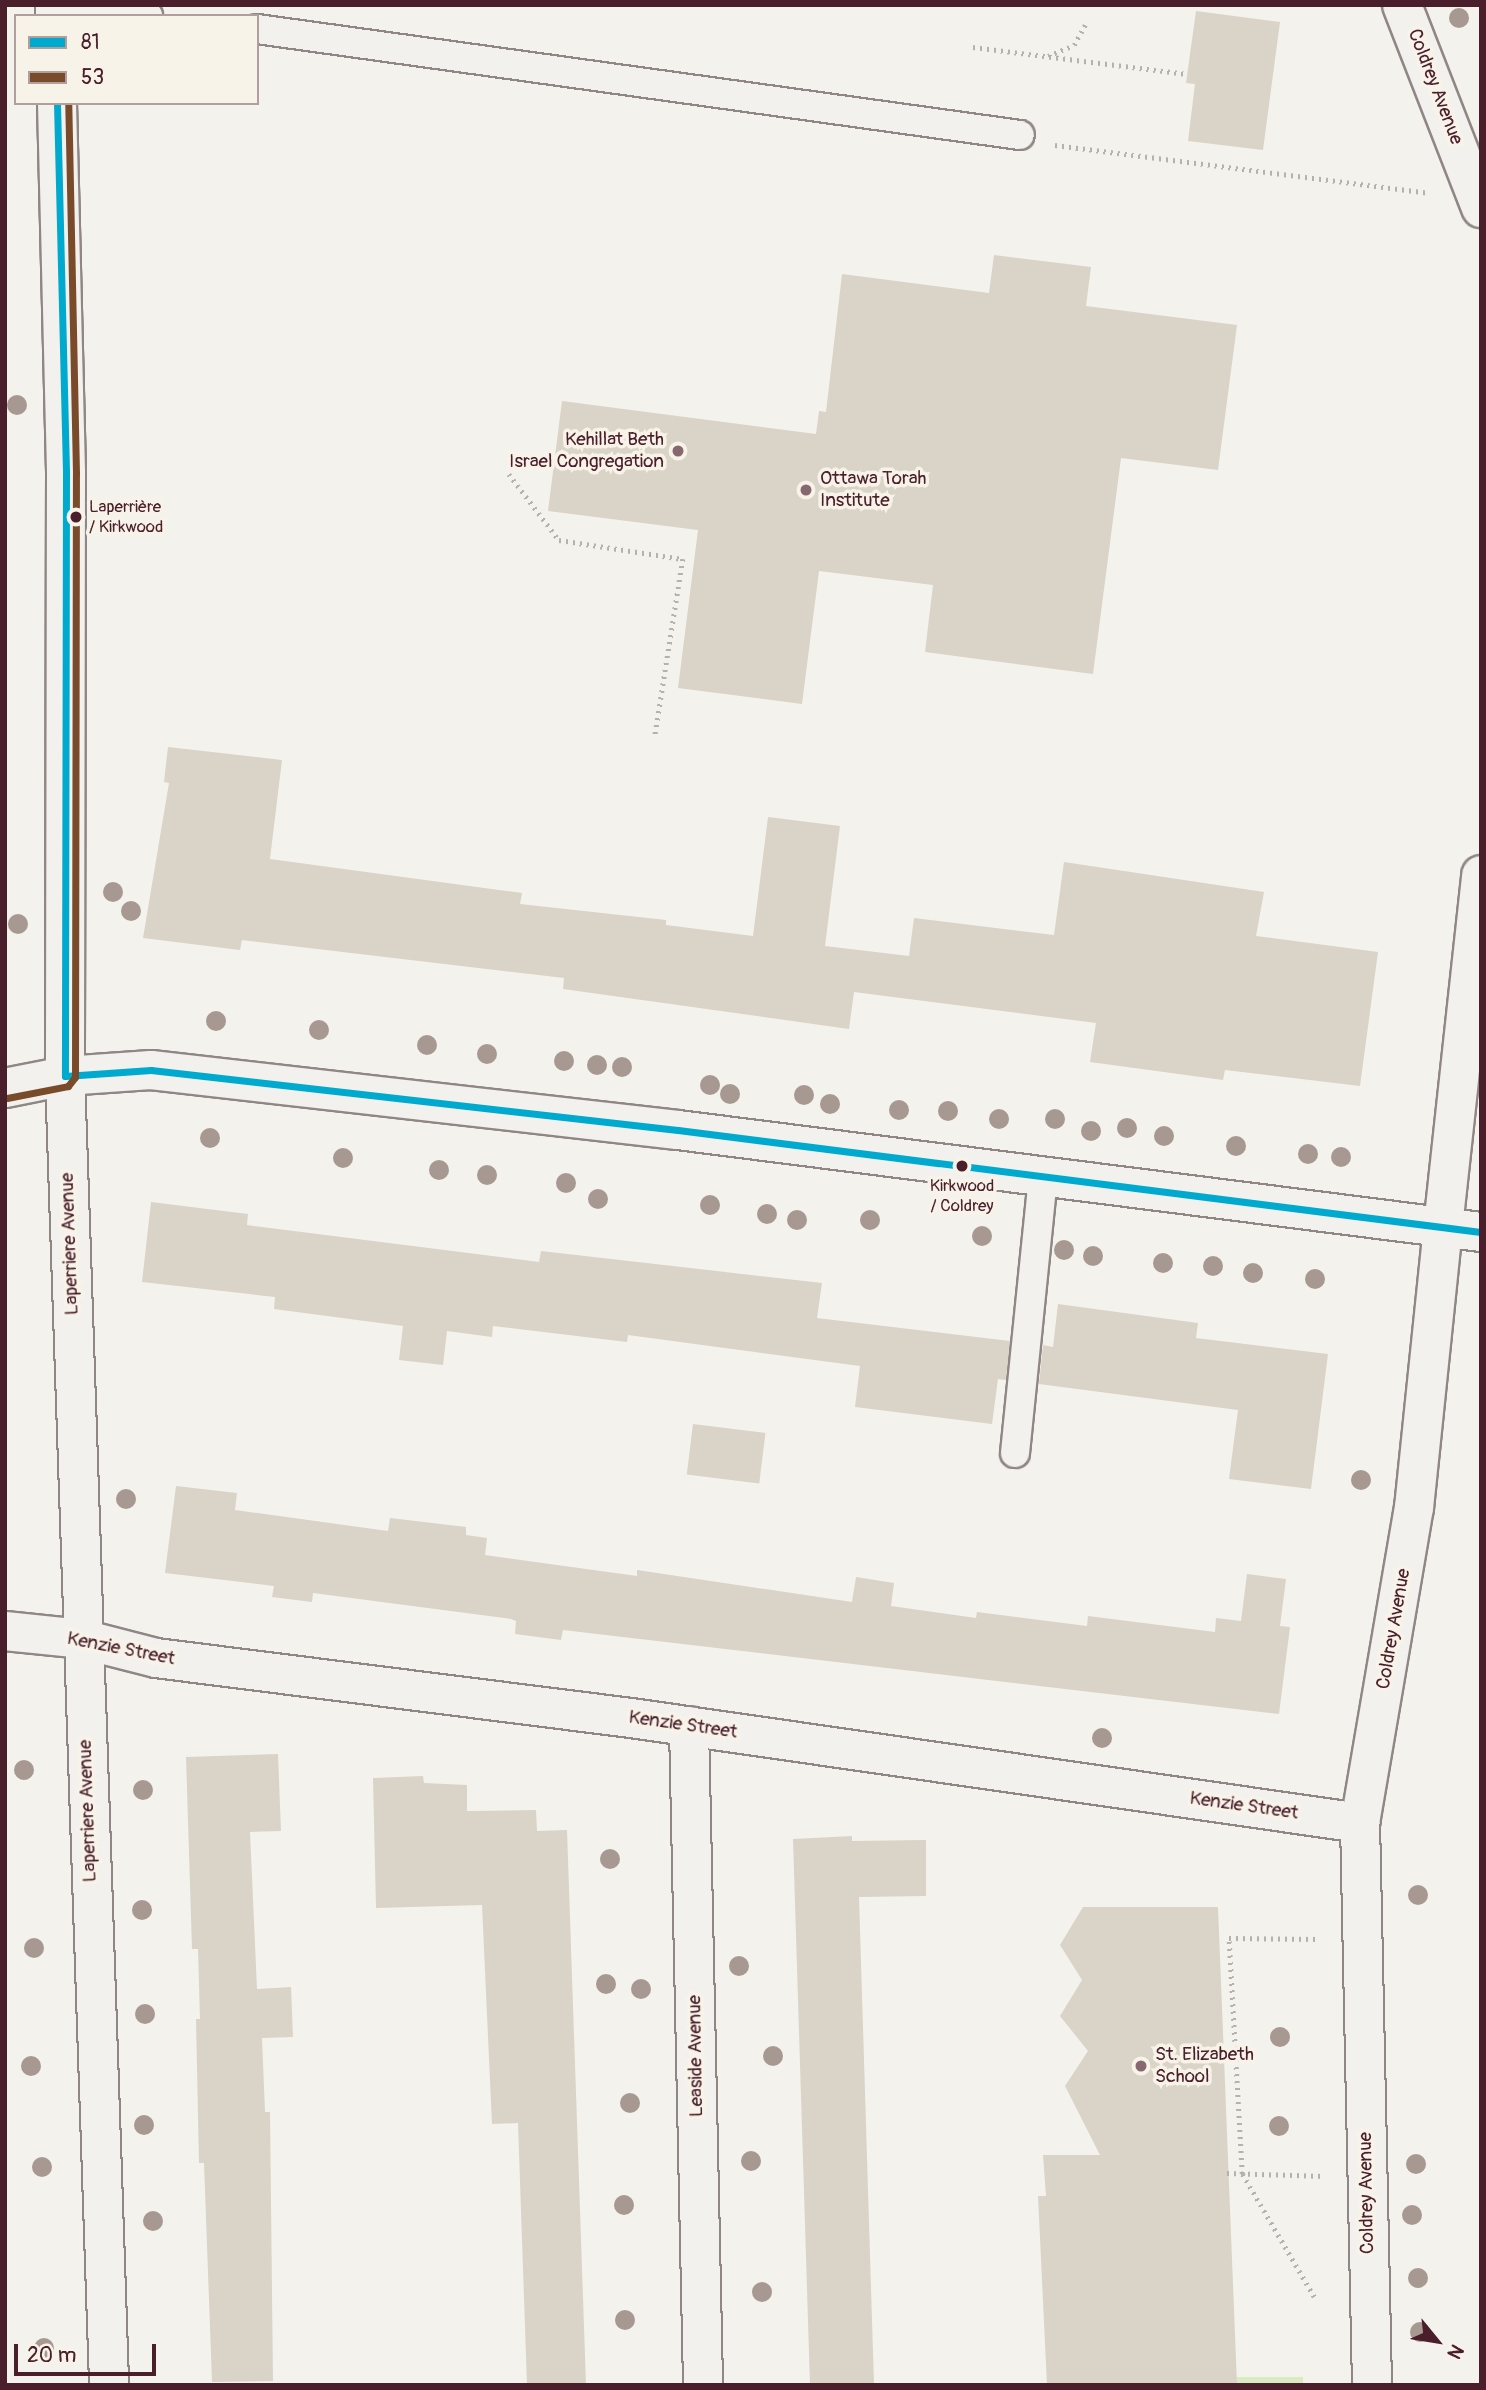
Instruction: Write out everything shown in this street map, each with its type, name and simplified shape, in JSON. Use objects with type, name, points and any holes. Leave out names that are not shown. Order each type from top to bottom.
[{"type":"street","name":"Coldrey Avenue","points":[[1402,5],[1480,204]]},
{"type":"street","name":"Laperriere Avenue","points":[[57,105],[66,473],[65,1076],[108,2385]]},
{"type":"street","name":"Coldrey Avenue","points":[[1372,2385],[1360,1823],[1414,1508],[1477,939],[1481,875]]},
{"type":"street","points":[[5,1088],[65,1076],[151,1070],[1042,1176],[1481,1232]]},
{"type":"street","name":"Kenzie Street","points":[[5,1631],[82,1639],[156,1658],[689,1726],[1360,1823]]},
{"type":"street","name":"Leaside Avenue","points":[[689,1726],[702,2385]]},
{"type":"lane","points":[[64,5],[133,14]]},
{"type":"lane","points":[[259,29],[1020,135]]},
{"type":"lane","points":[[1015,1453],[1042,1176]]},
{"type":"path","points":[[1045,58],[1074,46],[1086,25]]},
{"type":"path","points":[[973,47],[1187,74]]},
{"type":"path","points":[[1020,135],[1072,149],[1480,204]]},
{"type":"path","points":[[509,474],[559,540],[683,559],[655,734]]},
{"type":"path","points":[[1314,2297],[1242,2174],[1229,1938],[1362,1940]]},
{"type":"path","points":[[1227,2173],[1367,2175]]},
{"type":"green space","points":[[1236,2377],[1303,2377],[1303,2385],[1236,2385]]},
{"type":"building","points":[[1196,11],[1280,22],[1263,150],[1188,141],[1195,84],[1186,83]]},
{"type":"building","points":[[994,255],[1091,267],[1086,306],[1237,325],[1218,470],[1121,458],[1093,674],[925,652],[933,585],[819,571],[802,704],[678,688],[698,530],[548,511],[562,401],[816,434],[819,411],[826,412],[842,274],[989,293]]},
{"type":"building","points":[[168,747],[282,760],[270,859],[522,893],[520,904],[666,920],[666,925],[753,936],[768,817],[840,826],[825,946],[909,956],[914,918],[1054,935],[1064,862],[1264,892],[1256,936],[1378,952],[1360,1086],[1225,1070],[1223,1080],[1090,1062],[1096,1023],[854,992],[849,1029],[563,989],[564,978],[242,940],[240,950],[143,938],[169,783],[164,782]]},
{"type":"building","points":[[151,1202],[248,1214],[247,1225],[539,1262],[541,1251],[822,1283],[817,1318],[1010,1341],[1006,1380],[998,1379],[992,1424],[855,1407],[860,1366],[628,1335],[627,1342],[493,1326],[492,1337],[447,1331],[443,1365],[399,1360],[403,1326],[274,1309],[275,1297],[142,1282]]},
{"type":"building","points":[[1058,1304],[1198,1323],[1196,1338],[1328,1354],[1311,1489],[1229,1479],[1238,1410],[1039,1384],[1043,1345],[1053,1347]]},
{"type":"building","points":[[693,1424],[765,1433],[759,1484],[687,1475]]},
{"type":"building","points":[[176,1486],[237,1493],[235,1510],[388,1531],[390,1518],[466,1527],[466,1535],[487,1538],[485,1555],[637,1576],[637,1570],[852,1602],[856,1577],[894,1583],[891,1606],[976,1618],[977,1612],[1087,1626],[1088,1616],[1215,1632],[1216,1618],[1241,1621],[1247,1574],[1286,1579],[1280,1626],[1290,1627],[1279,1714],[563,1630],[561,1640],[515,1634],[516,1621],[511,1619],[313,1593],[312,1602],[272,1597],[274,1586],[165,1573]]},
{"type":"building","points":[[278,1754],[281,1831],[250,1832],[257,1989],[291,1987],[293,2037],[262,2038],[265,2112],[270,2112],[273,2381],[212,2382],[204,2163],[199,2163],[196,2019],[200,2019],[198,1949],[192,1949],[186,1757]]},
{"type":"building","points":[[423,1776],[424,1783],[467,1785],[467,1811],[536,1810],[537,1831],[567,1830],[586,2385],[527,2385],[518,2123],[492,2124],[482,1905],[376,1908],[373,1778]]},
{"type":"building","points":[[852,1836],[852,1841],[926,1840],[926,1896],[859,1897],[874,2385],[810,2385],[793,1839]]},
{"type":"building","points":[[1083,1907],[1218,1907],[1237,2385],[1047,2385],[1038,2196],[1046,2196],[1043,2155],[1100,2155],[1065,2086],[1088,2051],[1060,2016],[1082,1980],[1060,1945]]},
{"type":"transit line","name":"81","points":[[57,105],[66,473],[65,1076]]},
{"type":"transit line","name":"53","points":[[7,1098],[68,1086],[75,1077],[76,473],[68,105]]},
{"type":"transit line","name":"81","points":[[65,1076],[151,1070],[678,1130],[1481,1232]]},
{"type":"place","name":"Kehillat Beth Israel Congregation","points":[[678,451]]},
{"type":"place","name":"Ottawa Torah Institute","points":[[806,490]]},
{"type":"place","name":"Laperrière / Kirkwood","points":[[76,517]]},
{"type":"place","name":"Kirkwood / Coldrey","points":[[962,1166]]},
{"type":"place","name":"St. Elizabeth School","points":[[1141,2066]]}]
